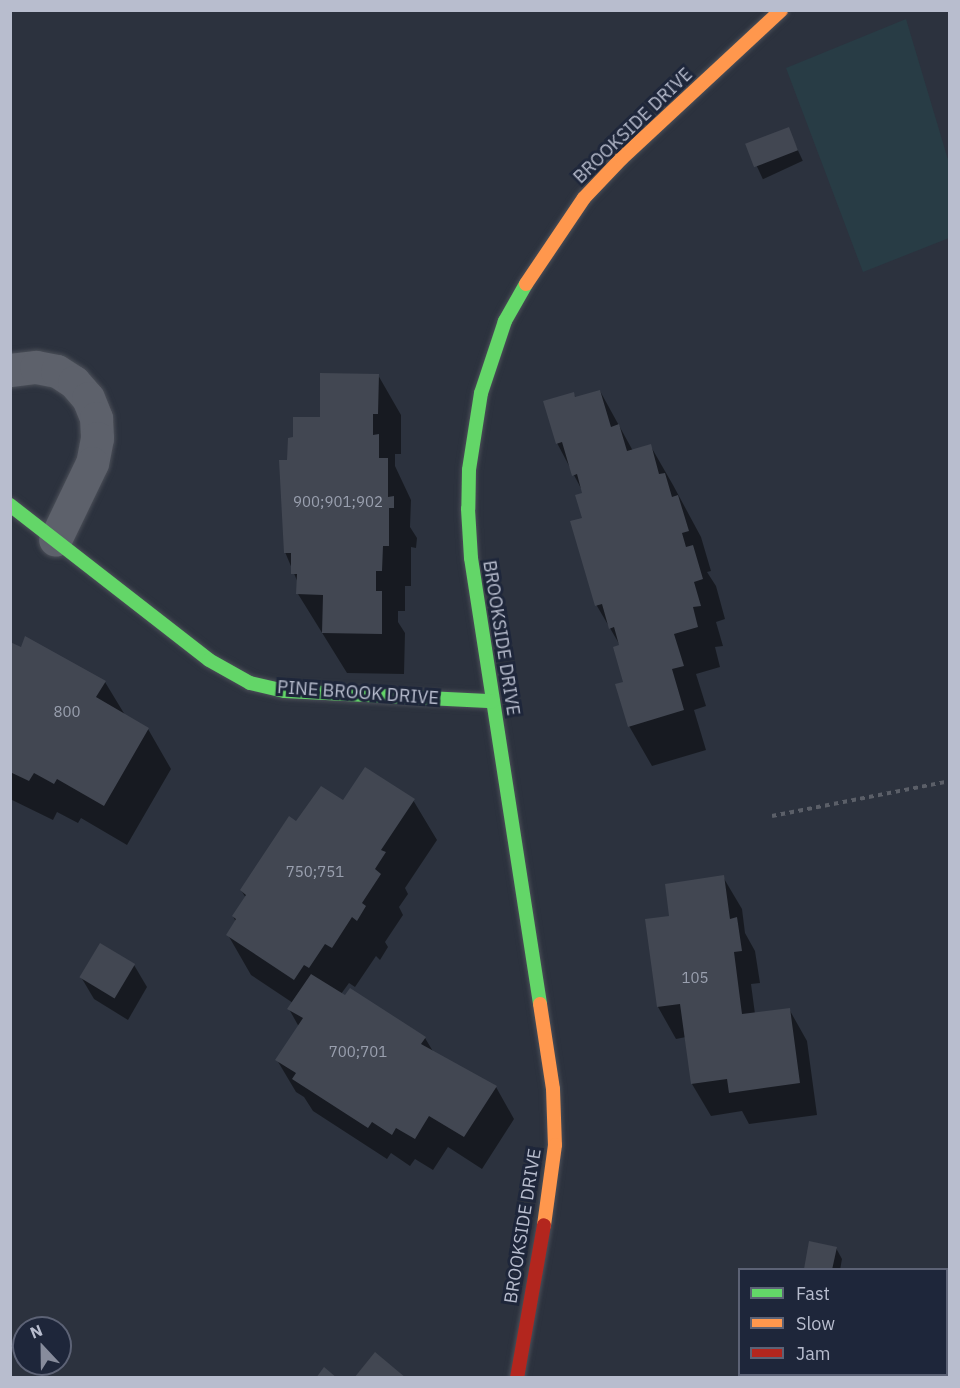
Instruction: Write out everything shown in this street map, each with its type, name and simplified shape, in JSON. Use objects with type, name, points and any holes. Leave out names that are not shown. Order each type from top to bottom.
[{"type":"street","name":"BROOKSIDE DRIVE","points":[[516,1377],[549,1199],[554,1134],[553,1089],[471,558],[468,500],[473,433],[481,393],[505,321],[539,261],[584,198],[621,158],[781,10]]},
{"type":"street","points":[[10,370],[36,367],[57,371],[74,382],[88,398],[96,418],[97,438],[92,463],[55,540]]},
{"type":"street","name":"PINE BROOK DRIVE","points":[[10,505],[209,660],[250,683],[285,691],[493,701]]},
{"type":"path","points":[[772,816],[950,781]]},
{"type":"shaded area","points":[[906,19],[949,163],[949,238],[863,272],[786,68]]},
{"type":"building","points":[[789,127],[798,150],[754,167],[745,144]]},
{"type":"building","points":[[320,373],[379,374],[378,414],[373,414],[373,435],[379,434],[379,458],[388,458],[388,497],[394,496],[394,508],[389,508],[389,546],[383,546],[382,571],[376,571],[376,591],[382,591],[382,634],[322,633],[323,595],[296,594],[297,574],[291,574],[291,553],[284,553],[279,460],[287,460],[288,438],[293,437],[293,417],[320,417]]},
{"type":"building","points":[[600,390],[611,427],[619,424],[627,451],[651,444],[659,474],[665,473],[672,497],[678,495],[689,531],[682,533],[686,547],[693,545],[703,579],[694,582],[701,606],[693,607],[698,627],[674,634],[684,666],[672,669],[684,710],[628,727],[615,684],[623,682],[613,647],[619,645],[614,627],[609,629],[602,604],[595,606],[570,521],[582,518],[575,495],[582,493],[577,474],[572,476],[562,442],[556,444],[543,401],[574,392],[575,397]]},
{"type":"building","points":[[25,636],[106,681],[96,697],[149,728],[104,806],[57,779],[54,784],[34,773],[29,781],[10,772],[10,642],[21,647]]},
{"type":"building","points":[[365,767],[415,799],[381,850],[386,852],[375,869],[381,874],[362,903],[366,906],[357,921],[352,917],[332,948],[325,944],[309,968],[304,965],[294,980],[226,935],[236,919],[232,916],[246,895],[240,890],[289,816],[296,821],[321,786],[343,800]]},
{"type":"building","points":[[724,875],[730,919],[737,917],[742,951],[734,952],[742,1014],[790,1008],[800,1083],[729,1093],[727,1079],[691,1084],[680,1004],[657,1007],[645,919],[669,916],[665,884]]},
{"type":"building","points":[[100,943],[135,964],[115,998],[79,977]]},
{"type":"building","points":[[311,974],[345,995],[350,988],[426,1037],[421,1044],[497,1086],[464,1137],[429,1116],[415,1139],[396,1128],[392,1135],[372,1122],[368,1128],[292,1079],[296,1073],[275,1060],[303,1018],[287,1009]]},
{"type":"building","points":[[809,1241],[837,1247],[832,1268],[804,1268]]},
{"type":"building","points":[[375,1352],[406,1378],[354,1378]]},
{"type":"building","points":[[324,1367],[337,1378],[316,1378]]},
{"type":"traffic: fast","points":[[526,284],[505,321],[481,393],[469,470],[468,509],[471,558],[540,1004]]},
{"type":"traffic: fast","points":[[10,505],[209,660],[250,683],[285,691],[493,701]]},
{"type":"traffic: slow","points":[[526,284],[584,198],[622,158],[781,10]]},
{"type":"traffic: slow","points":[[540,1004],[553,1089],[555,1145],[544,1225]]},
{"type":"traffic: jam","points":[[517,1378],[544,1225]]}]
